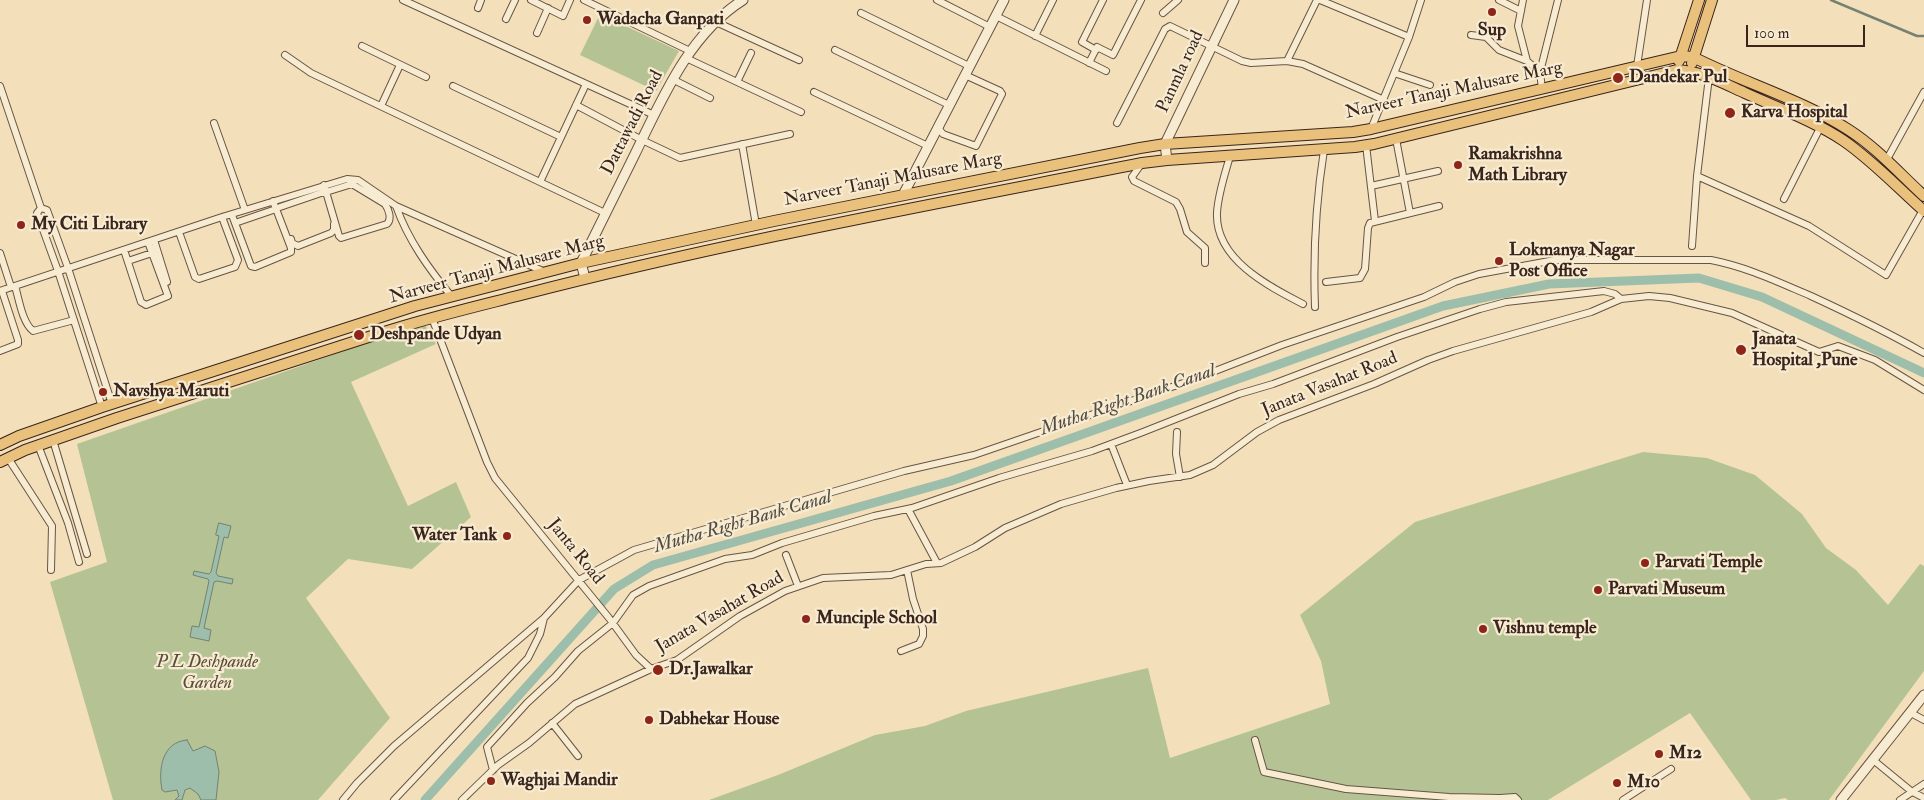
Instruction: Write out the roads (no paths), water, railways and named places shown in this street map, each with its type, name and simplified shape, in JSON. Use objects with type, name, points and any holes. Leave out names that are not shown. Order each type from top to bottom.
[{"type":"main road","points":[[1677,70],[1699,0]]},
{"type":"main road","points":[[1712,0],[1693,57],[1691,70],[1787,112],[1844,142],[1923,211]]},
{"type":"main road","name":"Narveer Tanaji Malusare Marg","points":[[0,445],[19,436],[107,405],[415,306],[581,263],[756,224],[1140,148],[1165,144],[1353,132],[1371,129],[1681,56],[1693,57],[1792,101],[1851,131],[1886,160],[1924,196]]},
{"type":"main road","name":"Narveer Tanaji Malusare Marg","points":[[4,460],[38,445],[112,420],[432,318],[585,278],[786,234],[1142,163],[1366,146],[1677,70],[1691,70]]},
{"type":"main road","points":[[1529,92],[1533,105]]},
{"type":"main road","points":[[1787,112],[1792,101]]},
{"type":"main road","points":[[107,405],[112,420]]},
{"type":"street","points":[[403,0],[654,115]]},
{"type":"street","points":[[478,8],[482,0]]},
{"type":"street","points":[[506,19],[515,0]]},
{"type":"street","points":[[530,0],[563,16],[570,0]]},
{"type":"street","points":[[584,0],[688,54],[737,82],[801,112]]},
{"type":"street","name":"Dattawadi Road","points":[[581,263],[654,115],[688,54],[729,9],[742,0]]},
{"type":"street","points":[[937,0],[990,26]]},
{"type":"street","points":[[903,195],[1004,0]]},
{"type":"street","points":[[1035,36],[1053,0]]},
{"type":"street","points":[[1096,50],[1082,42],[1103,0]]},
{"type":"street","points":[[1089,63],[1097,47],[1113,55],[1141,0]]},
{"type":"street","points":[[1163,13],[1178,0]]},
{"type":"street","name":"Panmla road","points":[[1165,144],[1234,0]]},
{"type":"street","points":[[1287,62],[1319,0],[1409,37]]},
{"type":"street","points":[[1371,129],[1409,37],[1421,0]]},
{"type":"street","points":[[1499,0],[1521,11]]},
{"type":"street","points":[[1523,0],[1518,26],[1527,61]]},
{"type":"street","points":[[1542,89],[1540,72],[1558,0]]},
{"type":"street","points":[[1637,66],[1646,0]]},
{"type":"street","points":[[537,32],[548,8]]},
{"type":"street","points":[[861,13],[967,71],[1002,94],[976,146],[943,134],[938,128]]},
{"type":"street","points":[[996,16],[1106,71]]},
{"type":"street","points":[[716,22],[799,60]]},
{"type":"street","points":[[1117,123],[1167,26],[1242,61],[1251,63],[1287,62],[1303,64],[1384,100]]},
{"type":"street","points":[[1471,35],[1486,38],[1499,50],[1527,61],[1540,72]]},
{"type":"street","points":[[362,46],[426,77]]},
{"type":"street","points":[[835,50],[949,105]]},
{"type":"street","points":[[737,82],[751,53]]},
{"type":"street","points":[[284,55],[311,74],[606,213]]},
{"type":"street","points":[[381,106],[400,64]]},
{"type":"street","points":[[1394,73],[1430,85]]},
{"type":"street","points":[[1692,246],[1709,77]]},
{"type":"street","points":[[674,80],[710,98]]},
{"type":"street","points":[[540,182],[586,84]]},
{"type":"street","points":[[0,86],[40,208],[37,213],[74,320],[107,405]]},
{"type":"street","points":[[453,86],[561,137]]},
{"type":"street","points":[[814,92],[928,146]]},
{"type":"street","points":[[1886,160],[1924,92]]},
{"type":"street","points":[[576,105],[680,158],[790,134]]},
{"type":"street","points":[[214,123],[245,210]]},
{"type":"street","points":[[1784,199],[1820,128]]},
{"type":"street","points":[[1396,139],[1410,213]]},
{"type":"street","points":[[742,144],[756,224]]},
{"type":"street","points":[[1165,144],[1167,160]]},
{"type":"street","points":[[1366,146],[1376,221]]},
{"type":"street","points":[[1315,306],[1313,268],[1320,174],[1324,150]]},
{"type":"street","points":[[1230,156],[1217,215],[1220,231],[1241,265],[1252,275],[1270,287],[1303,304]]},
{"type":"street","points":[[1142,163],[1132,177],[1134,180],[1176,202],[1187,232],[1205,248],[1205,262]]},
{"type":"street","points":[[1371,186],[1438,171]]},
{"type":"street","points":[[1698,176],[1809,226],[1886,275],[1923,211]]},
{"type":"street","points":[[235,223],[276,204],[347,179],[358,180],[396,206],[546,273]]},
{"type":"street","points":[[347,184],[356,186],[385,204],[390,219],[389,222],[341,238],[324,188],[347,184]]},
{"type":"street","points":[[276,204],[292,243],[298,246],[331,233],[334,230],[324,188]]},
{"type":"street","points":[[0,351],[14,347],[18,340],[1,291],[222,217],[276,204]]},
{"type":"street","points":[[232,215],[251,266],[255,267],[290,252],[291,248],[276,204]]},
{"type":"street","points":[[396,206],[403,227],[411,241],[452,297]]},
{"type":"street","points":[[1326,282],[1360,278],[1365,269],[1368,228],[1370,224],[1439,206]]},
{"type":"street","points":[[40,208],[47,210],[68,268],[107,405]]},
{"type":"street","points":[[177,232],[195,277],[199,279],[235,267],[238,264],[238,260],[222,217]]},
{"type":"street","points":[[177,232],[192,280]]},
{"type":"street","points":[[124,250],[141,302],[146,305],[168,296],[152,254],[151,241]]},
{"type":"street","points":[[151,241],[170,288]]},
{"type":"street","points":[[0,253],[2,268],[13,287],[25,319],[33,331],[74,320]]},
{"type":"street","points":[[128,261],[152,254]]},
{"type":"street","points":[[343,800],[394,746],[544,618],[581,583],[634,550],[904,471],[974,454],[1192,380],[1282,345],[1424,296],[1479,274],[1555,260],[1665,258],[1711,260],[1736,265],[1770,278],[1889,333],[1924,353]]},
{"type":"street","points":[[581,263],[585,278]]},
{"type":"street","points":[[493,770],[487,747],[527,703],[555,678],[578,652],[611,621],[632,595],[668,578],[726,559],[752,555],[782,543],[874,516],[908,509],[998,478],[1111,444],[1239,394],[1273,384],[1396,338],[1506,302],[1604,291],[1615,294],[1621,299]]},
{"type":"street","name":"Janata Vasahat Road","points":[[611,621],[636,656],[651,669],[677,660],[761,603],[785,590],[824,578],[891,575],[926,564],[941,563],[975,547],[1005,528],[1029,516],[1061,504],[1126,485],[1190,475],[1213,465],[1257,432],[1279,420],[1374,384],[1428,360],[1591,312],[1621,299],[1649,296],[1670,298],[1732,313],[1819,352],[1838,346],[1875,360],[1924,390]]},
{"type":"street","name":"Janta Road","points":[[432,318],[487,462],[495,478],[611,621]]},
{"type":"street","points":[[1177,432],[1176,454],[1180,476]]},
{"type":"street","points":[[52,440],[87,554]]},
{"type":"street","points":[[1111,444],[1126,485]]},
{"type":"street","points":[[38,445],[68,523],[79,562]]},
{"type":"street","points":[[4,460],[52,526],[51,570]]},
{"type":"street","points":[[908,509],[937,563]]},
{"type":"street","points":[[786,555],[798,586]]},
{"type":"street","points":[[901,651],[919,644],[923,636],[923,629],[913,599],[907,570]]},
{"type":"street","points":[[394,800],[528,658],[540,634],[544,618]]},
{"type":"street","points":[[462,800],[493,770],[575,704],[651,669]]},
{"type":"street","points":[[1840,800],[1924,695]]},
{"type":"street","points":[[1911,713],[1924,720]]},
{"type":"street","points":[[552,723],[578,756]]},
{"type":"street","points":[[1255,740],[1264,772],[1346,788],[1449,797],[1516,797],[1518,800]]},
{"type":"street","points":[[1872,759],[1912,791],[1924,798]]},
{"type":"street","points":[[1623,800],[1671,769]]},
{"type":"street","points":[[1900,800],[1924,784]]},
{"type":"waterway","points":[[1831,0],[1917,36],[1924,36]]},
{"type":"waterway","name":"Mutha Right Bank Canal","points":[[425,800],[614,589],[653,565],[951,481],[1443,306],[1549,284],[1699,278],[1762,297],[1924,373]]},
{"type":"place","name":"Sup","points":[[1492,12]]},
{"type":"place","name":"Wadacha Ganpati","points":[[587,20]]},
{"type":"place","name":"Dandekar Pul","points":[[1618,78]]},
{"type":"place","name":"Karva Hospital","points":[[1730,113]]},
{"type":"place","name":"Ramakrishna Math Library","points":[[1458,165]]},
{"type":"place","name":"My Citi Library","points":[[21,225]]},
{"type":"place","name":"Lokmanya Nagar Post Office","points":[[1499,261]]},
{"type":"place","name":"Deshpande Udyan","points":[[359,335]]},
{"type":"place","name":"Janata Hospital ,Pune","points":[[1741,350]]},
{"type":"place","name":"Navshya Maruti","points":[[103,392]]},
{"type":"place","name":"Water Tank","points":[[507,536]]},
{"type":"place","name":"Parvati Temple","points":[[1645,563]]},
{"type":"place","name":"Parvati Museum","points":[[1598,590]]},
{"type":"place","name":"Munciple School","points":[[806,619]]},
{"type":"place","name":"Vishnu temple","points":[[1483,629]]},
{"type":"place","name":"Dr.Jawalkar","points":[[658,670]]},
{"type":"place","name":"Dabhekar House","points":[[649,720]]},
{"type":"place","name":"M12","points":[[1659,754]]},
{"type":"place","name":"Waghjai Mandir","points":[[491,781]]},
{"type":"place","name":"M10","points":[[1617,783]]},
{"type":"park label","name":"P L Deshpande Garden","points":[[207,673]]}]
